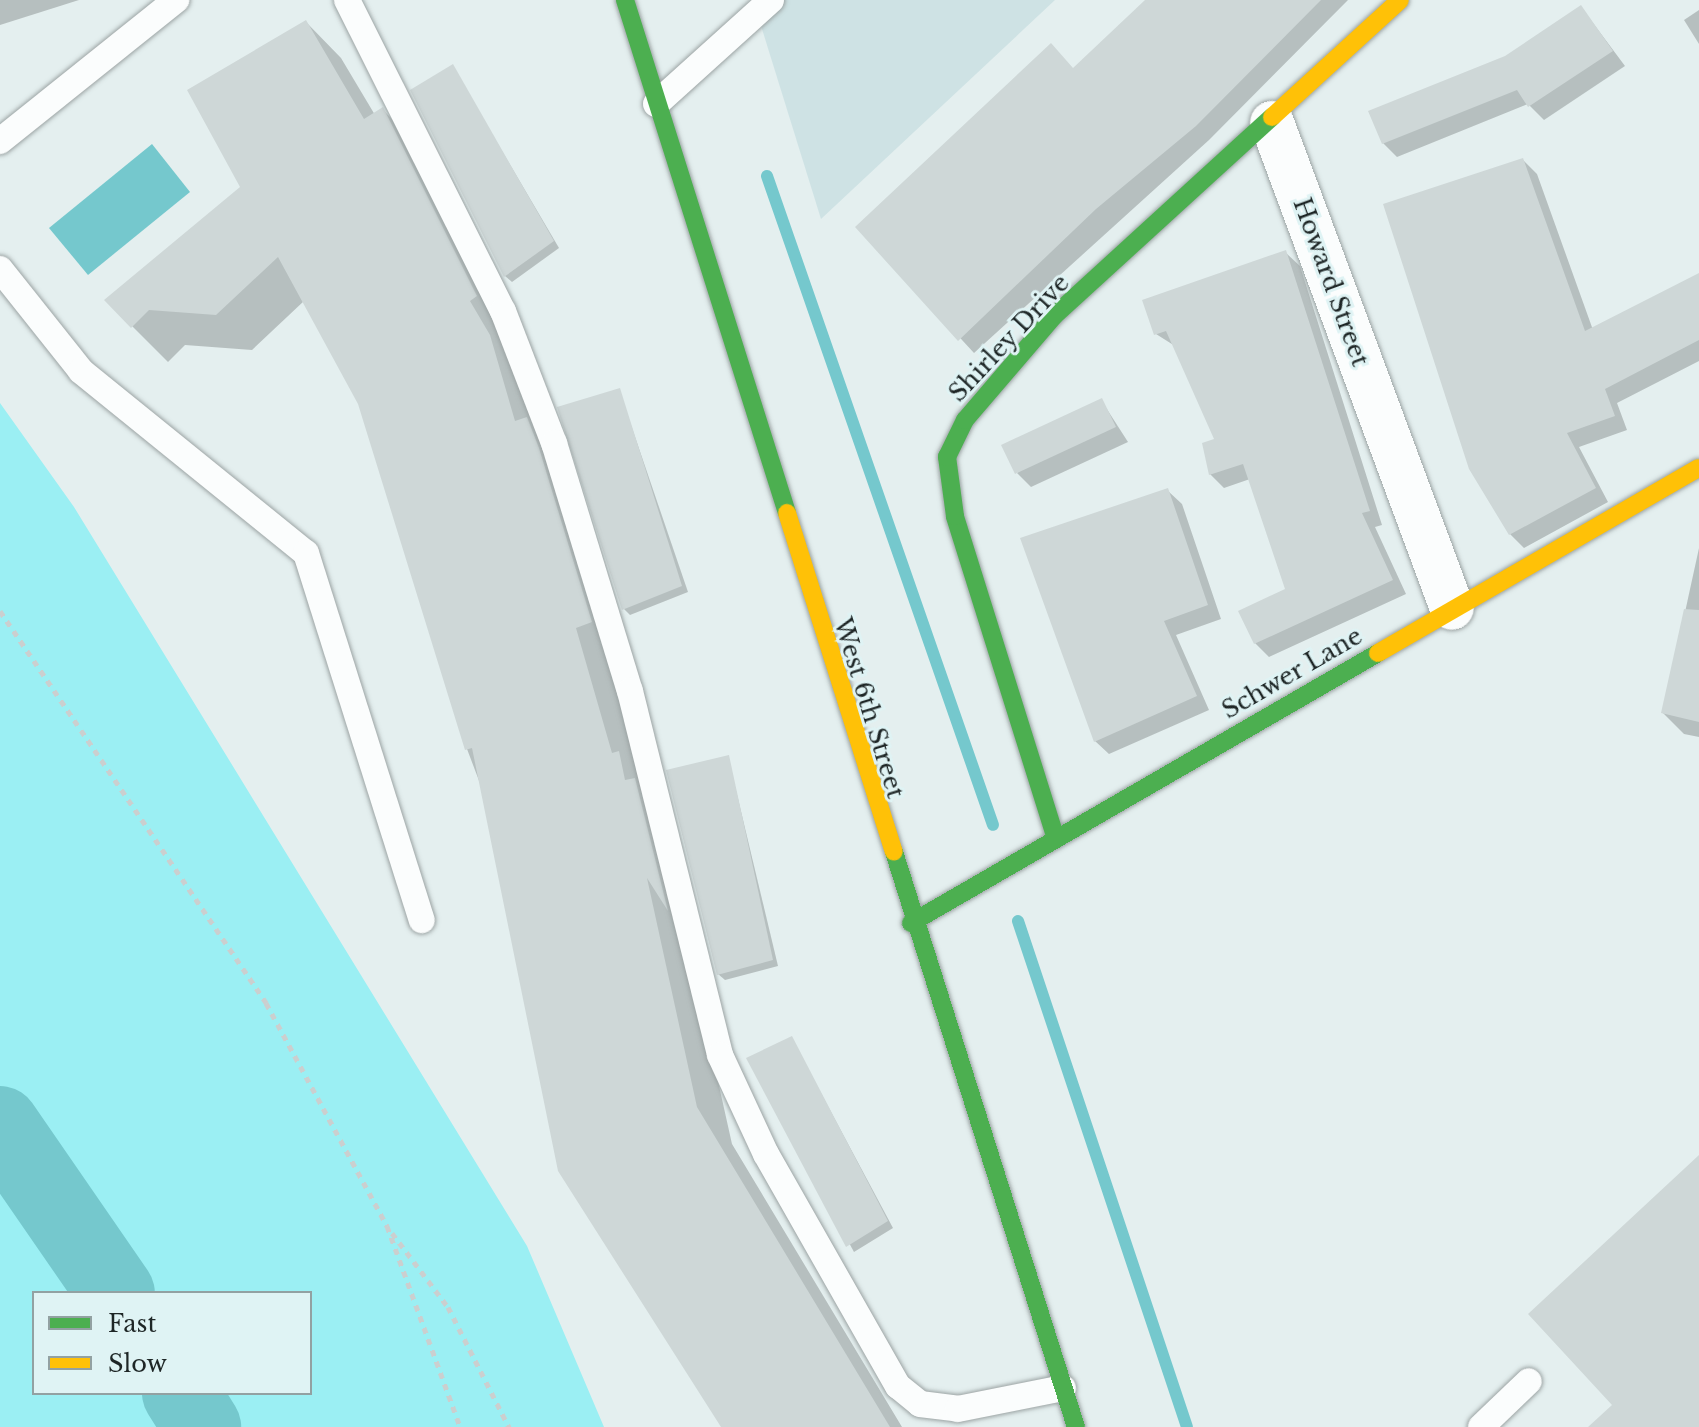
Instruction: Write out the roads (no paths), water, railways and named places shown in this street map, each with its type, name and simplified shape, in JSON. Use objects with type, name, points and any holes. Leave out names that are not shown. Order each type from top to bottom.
[{"type":"street","name":"West 6th Street","points":[[625,0],[911,923],[1076,1427]]},
{"type":"street","points":[[1272,123],[1400,0]]},
{"type":"street","name":"Howard Street","points":[[1272,123],[1452,608]]},
{"type":"street","name":"Shirley Drive","points":[[1056,839],[955,516],[947,457],[965,420],[1054,316],[1272,123]]},
{"type":"street","name":"Schwer Lane","points":[[911,923],[1699,468]]},
{"type":"lane","points":[[0,141],[176,0]]},
{"type":"lane","points":[[347,0],[503,311],[554,443],[630,691],[720,1055],[766,1154],[909,1395],[958,1409],[1063,1388]]},
{"type":"lane","points":[[656,104],[771,0]]},
{"type":"lane","points":[[0,269],[81,371],[306,553],[422,920]]},
{"type":"lane","points":[[1481,1427],[1529,1381]]},
{"type":"waterway","points":[[767,176],[993,825]]},
{"type":"waterway","points":[[1018,921],[1187,1427]]},
{"type":"waterway","points":[[0,1125],[115,1291]]},
{"type":"waterway","points":[[182,1395],[202,1427]]}]
